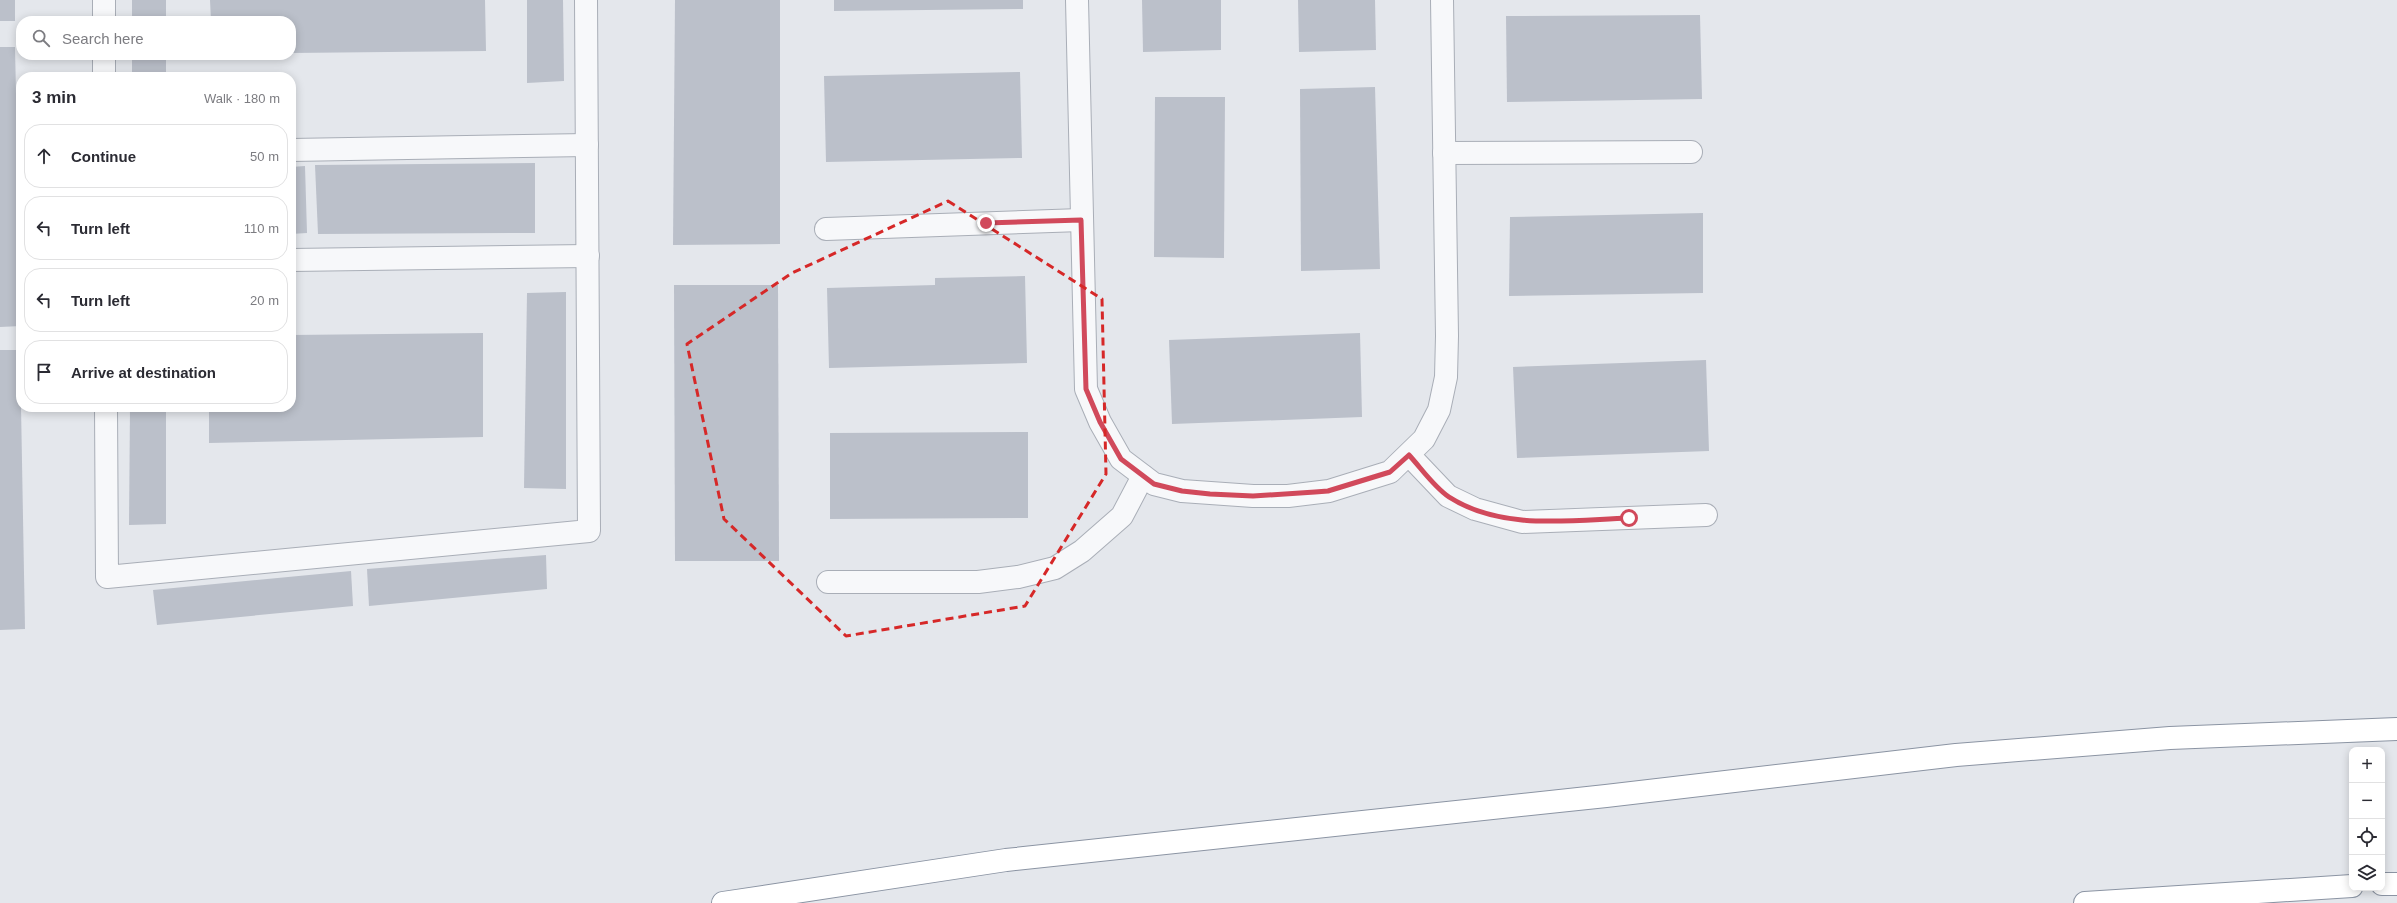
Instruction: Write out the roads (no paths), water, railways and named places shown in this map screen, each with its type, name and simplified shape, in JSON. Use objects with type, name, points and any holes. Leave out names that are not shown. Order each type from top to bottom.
[{"type":"highway","points":[[723,903],[1006,860],[1606,796],[1956,755],[2170,738],[2397,729]]},
{"type":"highway","points":[[2385,884],[2397,884]]},
{"type":"highway","points":[[2085,903],[2349,886]]},
{"type":"lane","points":[[104,0],[104,16]]},
{"type":"lane","points":[[106,412],[107,577],[589,531],[586,0]]},
{"type":"lane","points":[[1077,0],[1086,389],[1100,422],[1121,459],[1154,484],[1182,491],[1239,496],[1288,496],[1328,491],[1390,472],[1424,439],[1439,410],[1446,377],[1442,0]]},
{"type":"lane","points":[[104,60],[104,72]]},
{"type":"lane","points":[[296,150],[587,145]]},
{"type":"lane","points":[[1444,153],[1691,152]]},
{"type":"lane","points":[[826,229],[1081,220]]},
{"type":"lane","points":[[296,260],[588,256]]},
{"type":"lane","points":[[1409,455],[1448,496],[1475,509],[1522,522],[1706,515]]},
{"type":"lane","points":[[828,582],[978,582],[1018,577],[1055,568],[1082,551],[1122,516],[1144,476]]}]
